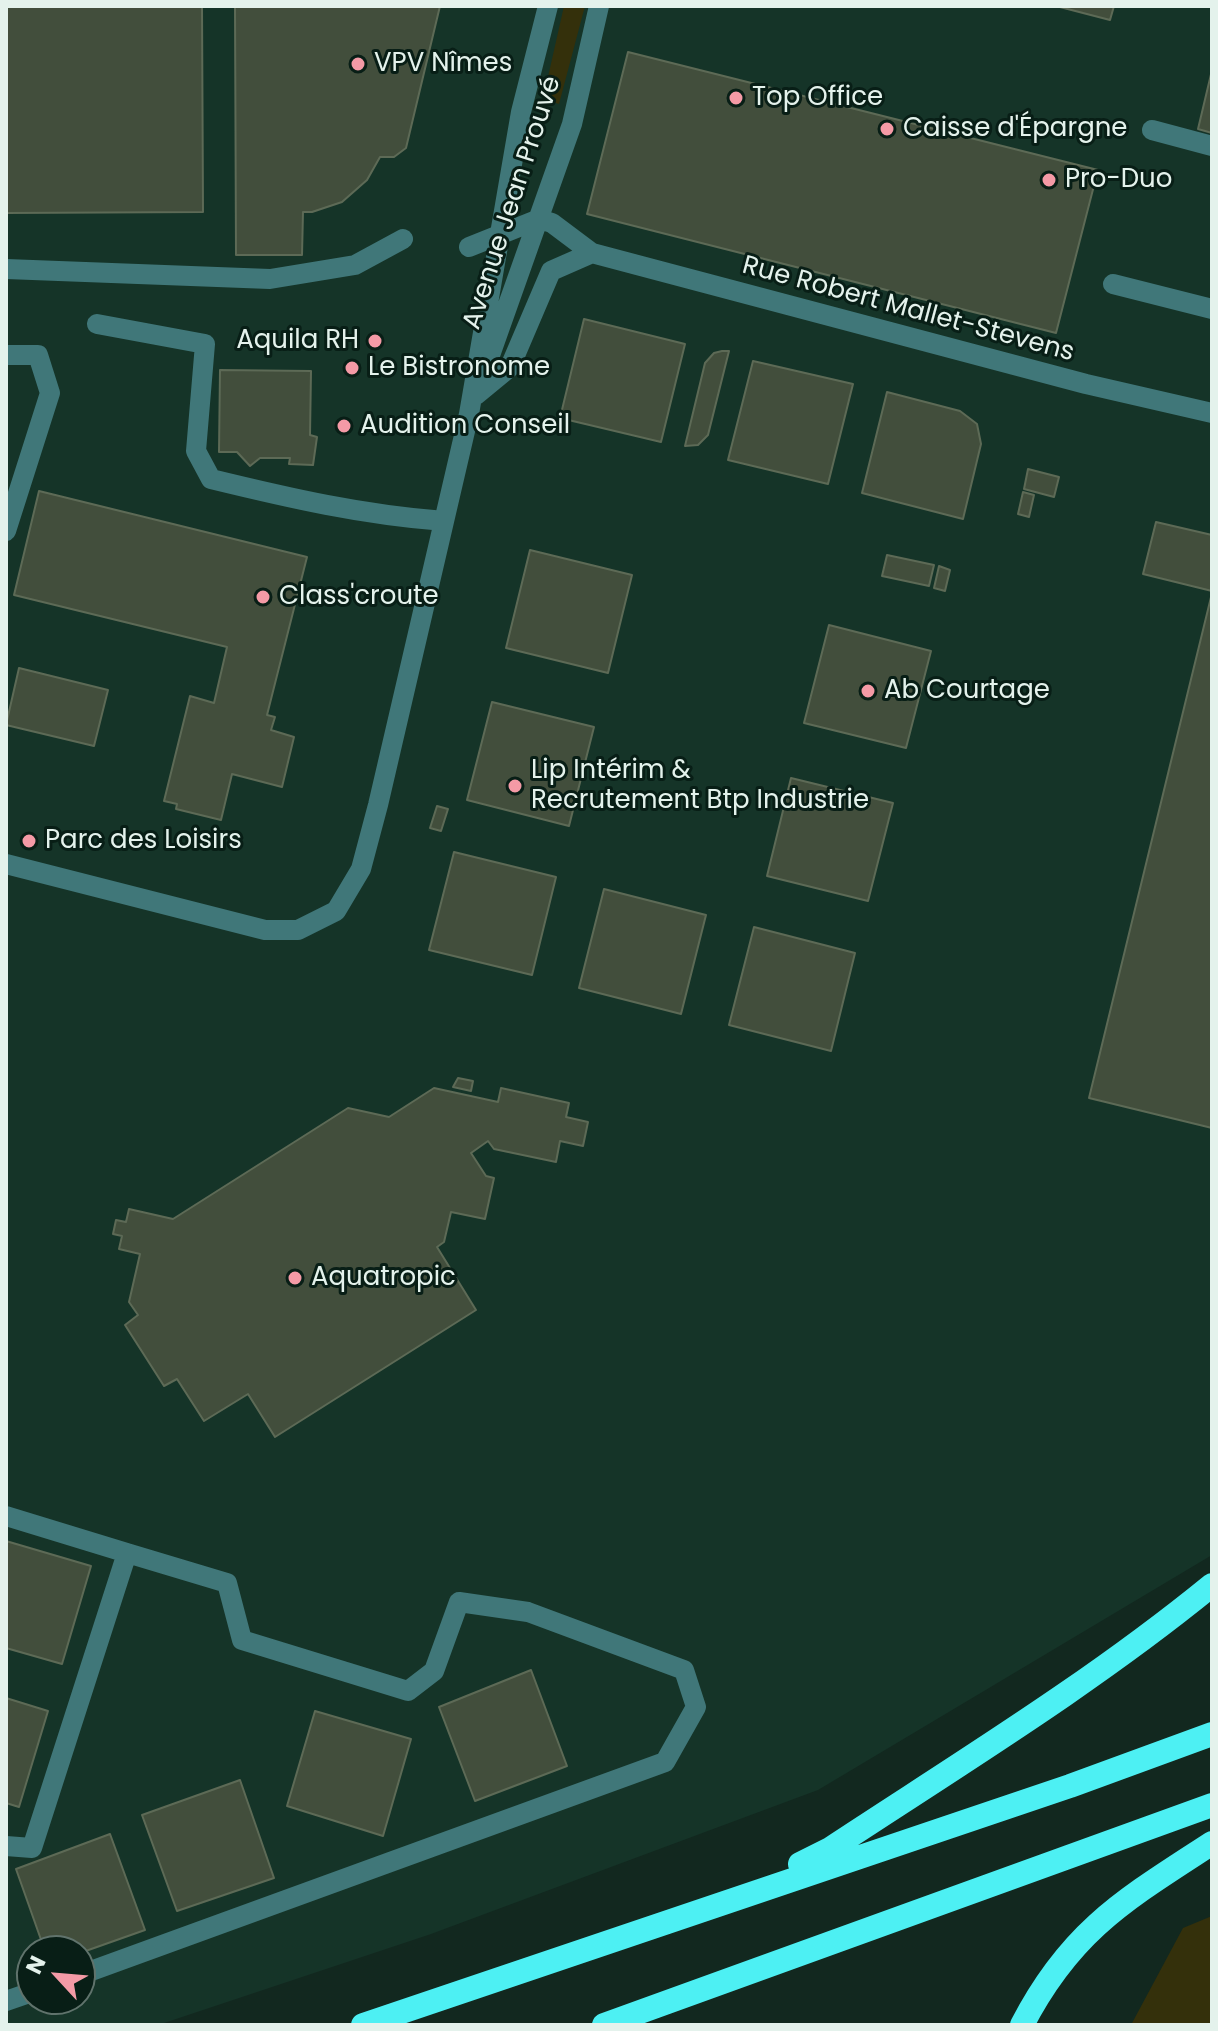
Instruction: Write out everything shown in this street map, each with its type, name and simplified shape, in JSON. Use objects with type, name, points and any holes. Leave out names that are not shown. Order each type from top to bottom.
[{"type":"highway","points":[[724,1902],[830,1849],[1092,1676],[1164,1625],[1212,1585]]},
{"type":"highway","points":[[363,2025],[1070,1786],[1212,1734]]},
{"type":"highway","points":[[604,2025],[1212,1805]]},
{"type":"highway","points":[[1022,2025],[1039,1992],[1064,1958],[1102,1918],[1140,1889],[1212,1843]]},
{"type":"street","name":"Avenue Jean Prouvé","points":[[6,864],[265,930],[298,930],[336,911],[361,869],[472,404],[521,112],[548,6]]},
{"type":"street","name":"Avenue Jean Prouvé","points":[[472,404],[572,124],[599,6]]},
{"type":"street","points":[[1152,130],[1212,146]]},
{"type":"street","points":[[469,247],[539,219]]},
{"type":"street","name":"Rue Robert Mallet-Stevens","points":[[539,219],[552,223],[592,253],[1086,384],[1212,413]]},
{"type":"street","points":[[6,269],[270,279],[355,265],[403,239]]},
{"type":"street","points":[[472,404],[510,367],[551,271],[592,253]]},
{"type":"street","points":[[1113,284],[1212,309]]},
{"type":"street","points":[[97,324],[205,344],[196,451],[211,479],[299,501],[384,517],[444,521]]},
{"type":"street","points":[[6,355],[38,355],[50,393],[11,498],[6,531]]},
{"type":"street","points":[[6,1516],[227,1583],[242,1640],[408,1691],[434,1671],[459,1602],[528,1612],[684,1670],[696,1707],[665,1762],[96,1969]]},
{"type":"street","points":[[6,1846],[32,1848],[127,1553]]},
{"type":"shaded area","points":[[6,6],[1212,6],[1212,1555],[818,1790],[431,1934],[158,2025],[6,2025]]},
{"type":"shaded area","points":[[564,6],[585,6],[559,104],[543,99]]},
{"type":"shaded area","points":[[1212,1916],[1212,2025],[1131,2025],[1183,1928]]},
{"type":"building","points":[[6,6],[202,6],[203,212],[6,213]]},
{"type":"building","points":[[235,6],[440,6],[406,148],[394,157],[380,157],[367,180],[342,202],[303,212],[302,255],[236,255]]},
{"type":"building","points":[[1056,6],[1114,6],[1110,20]]},
{"type":"building","points":[[628,52],[1098,170],[1056,333],[587,214]]},
{"type":"building","points":[[1212,70],[1212,133],[1198,129]]},
{"type":"building","points":[[584,319],[685,344],[661,442],[560,418]]},
{"type":"building","points":[[729,351],[708,435],[698,445],[685,446],[705,363],[714,353]]},
{"type":"building","points":[[753,361],[853,384],[828,484],[728,460]]},
{"type":"building","points":[[220,370],[311,371],[310,435],[317,437],[313,465],[289,464],[290,458],[260,458],[250,466],[237,452],[219,452]]},
{"type":"building","points":[[887,392],[960,411],[977,424],[981,444],[963,519],[862,493]]},
{"type":"building","points":[[1028,469],[1059,477],[1054,497],[1024,489]]},
{"type":"building","points":[[39,491],[307,557],[267,715],[275,717],[271,730],[294,737],[282,787],[232,774],[221,820],[176,809],[177,804],[164,801],[190,696],[214,703],[227,647],[14,595]]},
{"type":"building","points":[[1023,492],[1034,495],[1029,517],[1018,514]]},
{"type":"building","points":[[1156,522],[1212,535],[1212,591],[1143,574]]},
{"type":"building","points":[[530,550],[632,575],[608,673],[506,648]]},
{"type":"building","points":[[887,555],[934,565],[929,586],[882,576]]},
{"type":"building","points":[[939,566],[950,570],[945,591],[934,588]]},
{"type":"building","points":[[1212,593],[1212,1128],[1089,1098]]},
{"type":"building","points":[[829,625],[931,651],[906,748],[804,723]]},
{"type":"building","points":[[19,668],[108,690],[94,746],[6,725]]},
{"type":"building","points":[[492,702],[594,727],[569,826],[467,800]]},
{"type":"building","points":[[791,778],[893,803],[868,901],[767,876]]},
{"type":"building","points":[[437,806],[448,809],[441,831],[430,828]]},
{"type":"building","points":[[454,852],[556,877],[532,975],[429,950]]},
{"type":"building","points":[[604,889],[706,915],[681,1014],[579,988]]},
{"type":"building","points":[[754,927],[855,953],[831,1051],[729,1025]]},
{"type":"building","points":[[458,1078],[473,1081],[471,1091],[453,1087]]},
{"type":"building","name":"Aquatropic","points":[[434,1088],[498,1102],[501,1088],[569,1103],[566,1117],[588,1122],[583,1146],[560,1141],[556,1162],[494,1149],[488,1141],[471,1153],[486,1176],[494,1178],[485,1219],[451,1212],[444,1242],[437,1247],[476,1310],[275,1437],[248,1394],[204,1421],[177,1379],[164,1386],[125,1325],[138,1315],[129,1302],[140,1254],[119,1249],[122,1236],[113,1234],[116,1220],[126,1222],[129,1209],[173,1219],[348,1108],[389,1117]]},
{"type":"building","points":[[6,1541],[91,1566],[62,1664],[6,1648]]},
{"type":"building","points":[[531,1670],[567,1766],[475,1801],[439,1707]]},
{"type":"building","points":[[6,1698],[48,1711],[19,1807],[6,1803]]},
{"type":"building","points":[[315,1711],[411,1739],[383,1836],[287,1806]]},
{"type":"building","points":[[240,1780],[274,1878],[177,1911],[142,1815]]},
{"type":"building","points":[[110,1834],[145,1930],[96,1947],[96,1935],[39,1935],[16,1869]]},
{"type":"place","name":"VPV Nîmes","points":[[358,64]]},
{"type":"place","name":"Top Office","points":[[736,98]]},
{"type":"place","name":"Caisse d'Épargne","points":[[887,129]]},
{"type":"place","name":"Pro-Duo","points":[[1049,180]]},
{"type":"place","name":"Aquila RH","points":[[375,341]]},
{"type":"place","name":"Le Bistronome","points":[[352,368]]},
{"type":"place","name":"Audition Conseil","points":[[344,426]]},
{"type":"place","name":"Class'croute","points":[[263,597]]},
{"type":"place","name":"Ab Courtage","points":[[868,691]]},
{"type":"place","name":"Lip Intérim & Recrutement Btp Industrie","points":[[515,786]]},
{"type":"place","name":"Parc des Loisirs","points":[[29,841]]},
{"type":"place","name":"Aquatropic","points":[[295,1278]]}]
